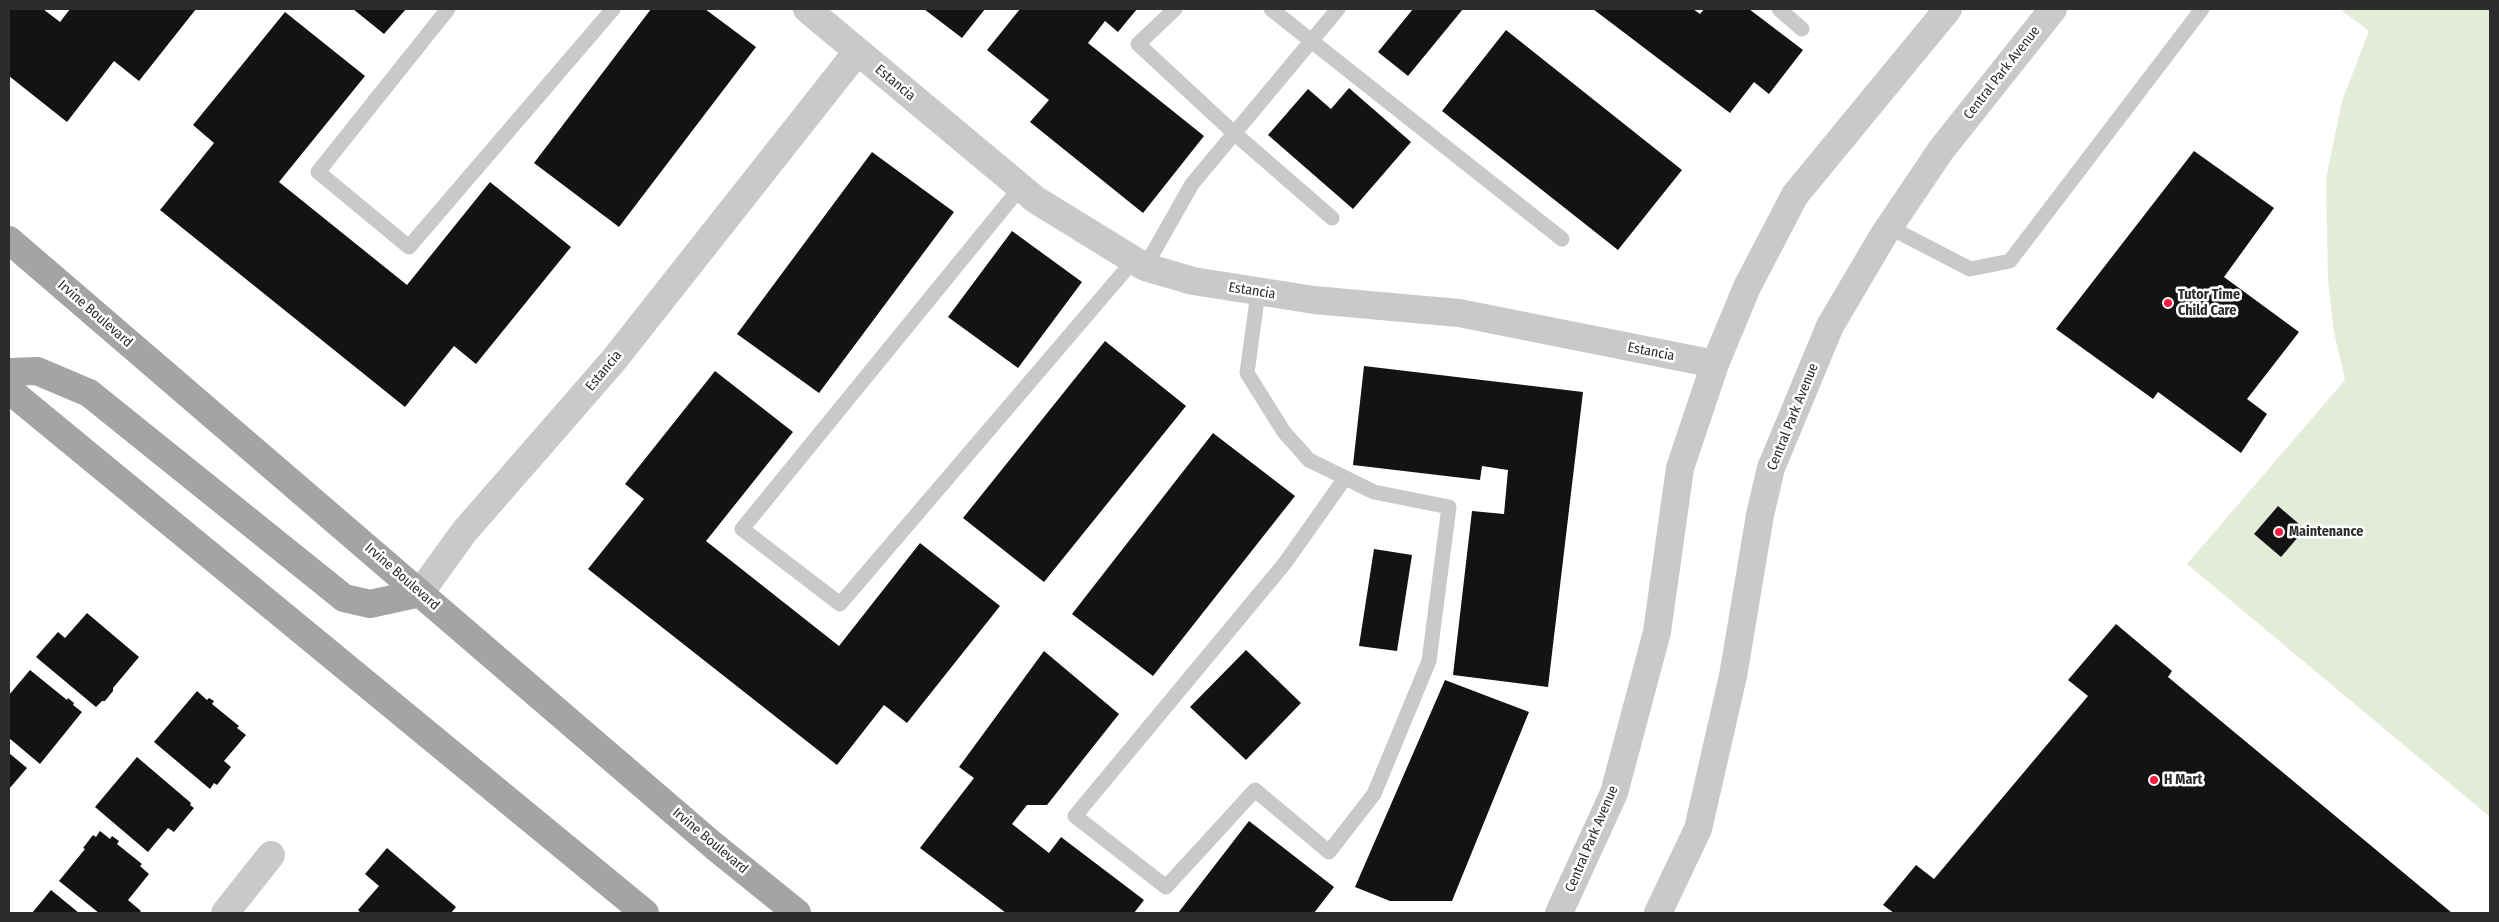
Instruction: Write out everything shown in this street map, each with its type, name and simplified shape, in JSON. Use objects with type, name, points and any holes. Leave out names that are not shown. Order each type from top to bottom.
[{"type":"main road","name":"Irvine Boulevard","points":[[9,240],[714,846],[797,913]]},
{"type":"main road","points":[[9,372],[37,371],[89,393],[344,598],[370,604],[420,592]]},
{"type":"main road","points":[[9,390],[645,913]]},
{"type":"street","name":"Estancia","points":[[807,9],[1020,188],[1036,200],[1139,264],[1193,281],[1314,300],[1459,312],[1715,364]]},
{"type":"street","name":"Central Park Avenue","points":[[1559,913],[1614,793],[1657,632],[1680,468],[1715,364],[1747,287],[1795,195],[1948,9]]},
{"type":"street","name":"Central Park Avenue","points":[[1658,913],[1698,829],[1733,676],[1760,515],[1771,468],[1830,326],[1889,227],[1940,150],[2053,9]]},
{"type":"street","name":"Estancia","points":[[420,592],[464,532],[613,361],[858,52]]},
{"type":"street","points":[[225,913],[271,855]]},
{"type":"lane","points":[[448,9],[318,172],[409,246],[613,9]]},
{"type":"lane","points":[[1175,9],[1138,44],[1234,133],[1332,218]]},
{"type":"lane","points":[[1271,9],[1562,239]]},
{"type":"lane","points":[[1020,188],[742,529],[840,604],[1139,264],[1192,184],[1338,9]]},
{"type":"lane","points":[[1779,9],[1802,29]]},
{"type":"lane","points":[[1889,227],[1970,269],[2010,261],[2202,9]]},
{"type":"lane","points":[[1258,292],[1247,373],[1284,432],[1309,460],[1374,492],[1448,507],[1429,661],[1374,794],[1329,852],[1255,790],[1166,887],[1075,816],[1285,563],[1345,478]]},
{"type":"green space","points":[[2340,9],[2490,9],[2490,817],[2187,564],[2345,380],[2334,332],[2328,281],[2326,179],[2342,101],[2369,31]]},
{"type":"building","points":[[9,9],[43,9],[60,22],[70,9],[196,9],[139,81],[114,61],[67,122],[9,76]]},
{"type":"building","points":[[353,9],[406,9],[384,34]]},
{"type":"building","points":[[651,9],[705,9],[756,47],[619,227],[534,163]]},
{"type":"building","points":[[924,9],[985,9],[962,38]]},
{"type":"building","points":[[1020,9],[1137,9],[1118,32],[1105,21],[1088,43],[1204,136],[1143,213],[1030,122],[1049,100],[987,50]]},
{"type":"building","points":[[1413,9],[1463,9],[1408,76],[1378,52]]},
{"type":"building","points":[[1593,9],[1693,9],[1700,14],[1704,9],[1749,9],[1803,50],[1769,94],[1754,82],[1730,113]]},
{"type":"building","points":[[285,12],[365,76],[279,182],[407,285],[490,182],[571,247],[476,364],[454,346],[405,407],[160,210],[214,143],[193,125]]},
{"type":"building","points":[[1506,30],[1682,170],[1618,250],[1442,111]]},
{"type":"building","points":[[1349,88],[1411,142],[1353,209],[1268,135],[1308,89],[1331,109]]},
{"type":"building","name":"Tutor Time Child Care","points":[[2194,151],[2274,208],[2224,277],[2299,332],[2247,399],[2267,414],[2241,453],[2158,392],[2153,399],[2056,329]]},
{"type":"building","points":[[872,152],[954,212],[819,393],[737,334]]},
{"type":"building","points":[[1012,231],[1082,282],[1018,368],[948,317]]},
{"type":"building","points":[[1105,341],[1186,406],[1044,582],[963,518]]},
{"type":"building","points":[[1364,366],[1583,392],[1548,687],[1453,675],[1472,511],[1504,514],[1508,470],[1482,466],[1480,480],[1353,465]]},
{"type":"building","points":[[715,371],[793,432],[706,541],[839,646],[920,543],[1000,606],[907,723],[884,705],[837,765],[588,569],[644,499],[625,484]]},
{"type":"building","points":[[1213,433],[1295,496],[1153,676],[1072,614]]},
{"type":"building","name":"Maintenance","points":[[2278,506],[2305,529],[2281,557],[2254,534]]},
{"type":"building","points":[[1374,549],[1412,555],[1397,651],[1359,646]]},
{"type":"building","points":[[87,613],[139,657],[113,688],[113,691],[105,701],[102,701],[96,707],[36,657],[58,632],[65,638]]},
{"type":"building","name":"H Mart","points":[[2116,624],[2172,671],[2168,677],[2452,913],[1894,913],[1883,905],[1916,865],[1934,879],[2088,696],[2068,680]]},
{"type":"building","points":[[1246,650],[1301,703],[1246,760],[1190,707]]},
{"type":"building","points":[[1044,651],[1119,714],[1047,805],[1027,805],[1012,824],[1049,853],[1061,837],[1144,900],[1134,913],[1006,913],[920,848],[974,778],[959,767]]},
{"type":"building","points":[[30,670],[67,700],[68,698],[82,712],[40,764],[9,738],[9,695]]},
{"type":"building","points":[[1445,680],[1529,712],[1452,901],[1390,901],[1355,887]]},
{"type":"building","points":[[197,691],[207,700],[209,698],[214,701],[212,704],[239,726],[237,728],[246,735],[224,761],[231,767],[217,785],[214,783],[210,789],[154,742]]},
{"type":"building","points":[[9,753],[27,768],[9,789]]},
{"type":"building","points":[[137,757],[191,803],[190,805],[194,808],[174,832],[168,828],[148,852],[95,807]]},
{"type":"building","points":[[1249,821],[1334,887],[1314,913],[1178,913]]},
{"type":"building","points":[[100,831],[110,839],[112,836],[119,841],[117,844],[142,864],[140,866],[149,874],[128,900],[141,911],[139,913],[99,913],[59,881],[85,849],[83,848],[93,835],[96,837]]},
{"type":"building","points":[[387,848],[456,907],[451,913],[361,913],[358,910],[379,886],[365,874]]},
{"type":"building","points":[[51,890],[79,913],[32,913]]},
{"type":"place","name":"Tutor Time Child Care","points":[[2168,303]]},
{"type":"place","name":"Maintenance","points":[[2279,532]]},
{"type":"place","name":"H Mart","points":[[2154,780]]}]
